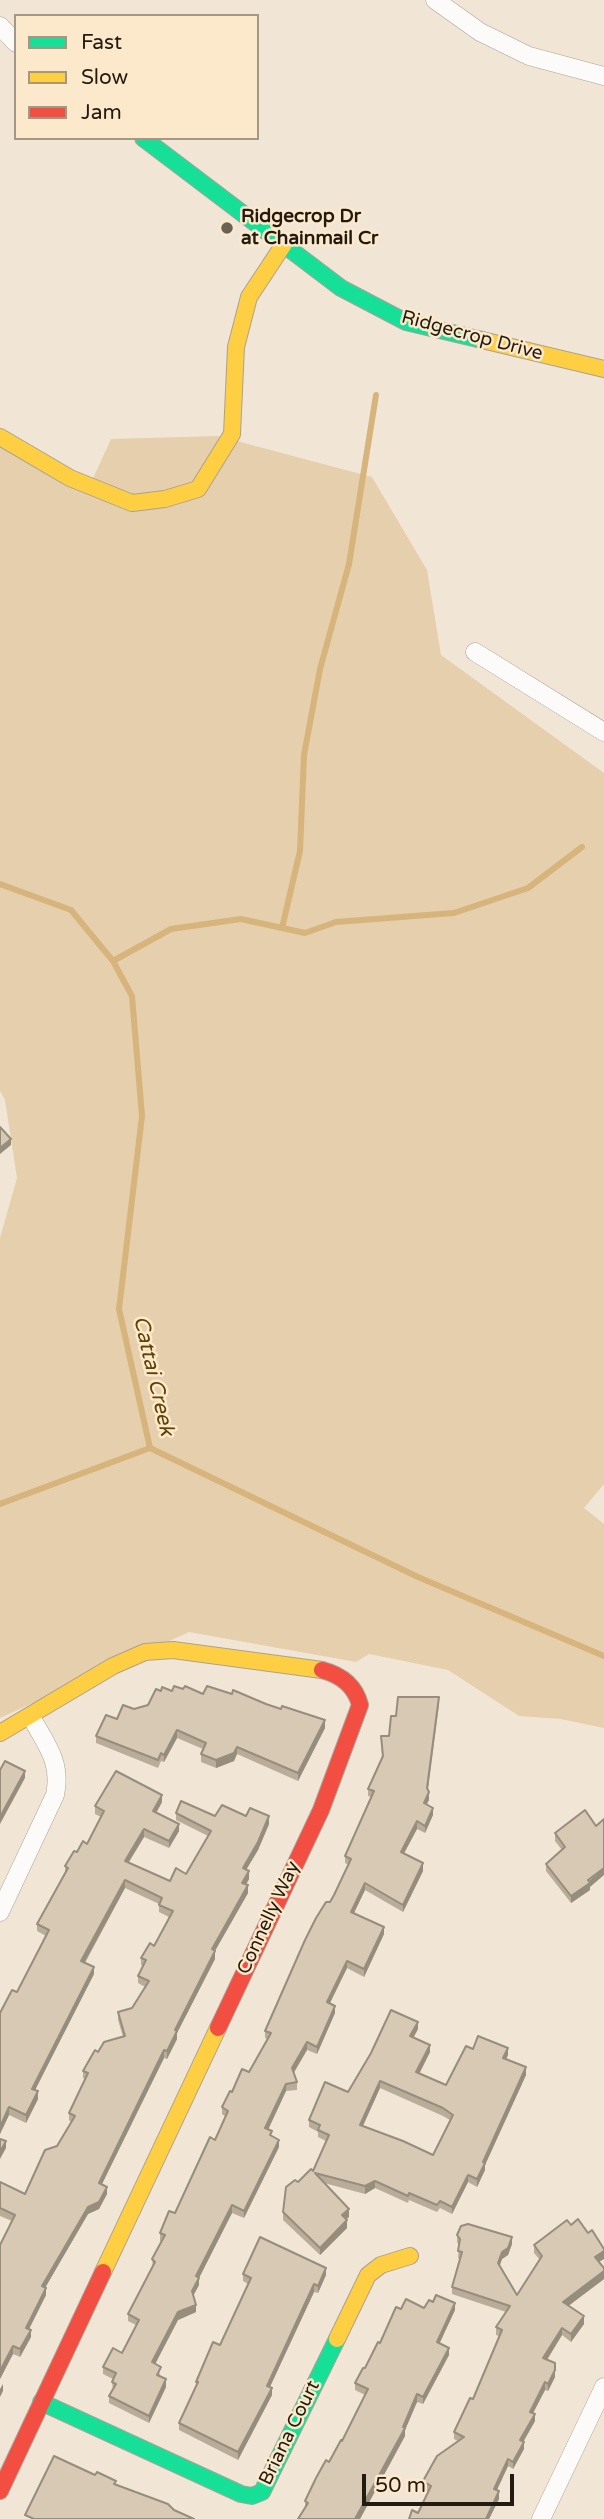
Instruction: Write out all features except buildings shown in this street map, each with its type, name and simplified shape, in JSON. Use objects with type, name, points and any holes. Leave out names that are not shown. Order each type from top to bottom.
[{"type":"street","points":[[435,0],[480,32],[528,56],[604,76]]},
{"type":"street","points":[[0,26],[14,41]]},
{"type":"street","name":"Ridgecrop Drive","points":[[146,140],[341,288],[405,322],[604,369]]},
{"type":"street","points":[[0,437],[70,478],[132,503],[166,499],[198,489],[232,434],[236,346],[249,297],[284,244]]},
{"type":"street","points":[[475,652],[604,732]]},
{"type":"street","name":"Connelly Way","points":[[0,1734],[113,1666],[145,1652],[173,1650],[324,1670],[346,1680],[358,1696],[360,1705],[321,1810],[0,2491]]},
{"type":"street","points":[[0,1912],[55,1795],[59,1779],[56,1764],[31,1717]]},
{"type":"street","name":"Briana Court","points":[[41,2402],[241,2494],[257,2495],[262,2492],[368,2275],[381,2265],[410,2256]]},
{"type":"street","points":[[546,2518],[604,2387]]},
{"type":"shaded area","points":[[218,436],[372,477],[427,570],[441,655],[604,773],[604,1484],[584,1508],[604,1524],[604,1728],[561,1719],[519,1716],[448,1670],[369,1654],[356,1662],[189,1632],[0,1718],[0,1238],[17,1178],[5,1100],[0,1091],[0,441],[89,487],[111,439]]},
{"type":"waterway","points":[[282,928],[300,851],[304,755],[320,669],[349,564],[376,395]]},
{"type":"waterway","points":[[113,961],[171,929],[241,919],[305,933],[336,922],[454,913],[528,888],[582,847]]},
{"type":"waterway","name":"Cattai Creek","points":[[0,884],[71,910],[113,961],[132,996],[142,1116],[119,1309],[150,1448],[418,1577],[604,1656]]},
{"type":"waterway","points":[[0,1504],[150,1448]]},
{"type":"traffic: fast","points":[[146,140],[341,288],[406,322],[482,340]]},
{"type":"traffic: fast","points":[[41,2402],[241,2494],[252,2496],[262,2492],[337,2339]]},
{"type":"traffic: slow","points":[[0,437],[70,478],[132,503],[165,499],[198,489],[232,434],[236,347],[249,297],[284,244]]},
{"type":"traffic: slow","points":[[482,340],[604,369]]},
{"type":"traffic: slow","points":[[0,1733],[113,1666],[145,1652],[173,1650],[322,1670]]},
{"type":"traffic: slow","points":[[103,2272],[218,2028]]},
{"type":"traffic: slow","points":[[337,2339],[368,2275],[381,2265],[410,2256]]},
{"type":"traffic: jam","points":[[218,2028],[321,1810],[360,1705],[355,1692],[346,1682],[322,1670]]},
{"type":"traffic: jam","points":[[0,2491],[103,2272]]},
{"type":"place","name":"Ridgecrop Dr at Chainmail Cr","points":[[227,228]]}]
